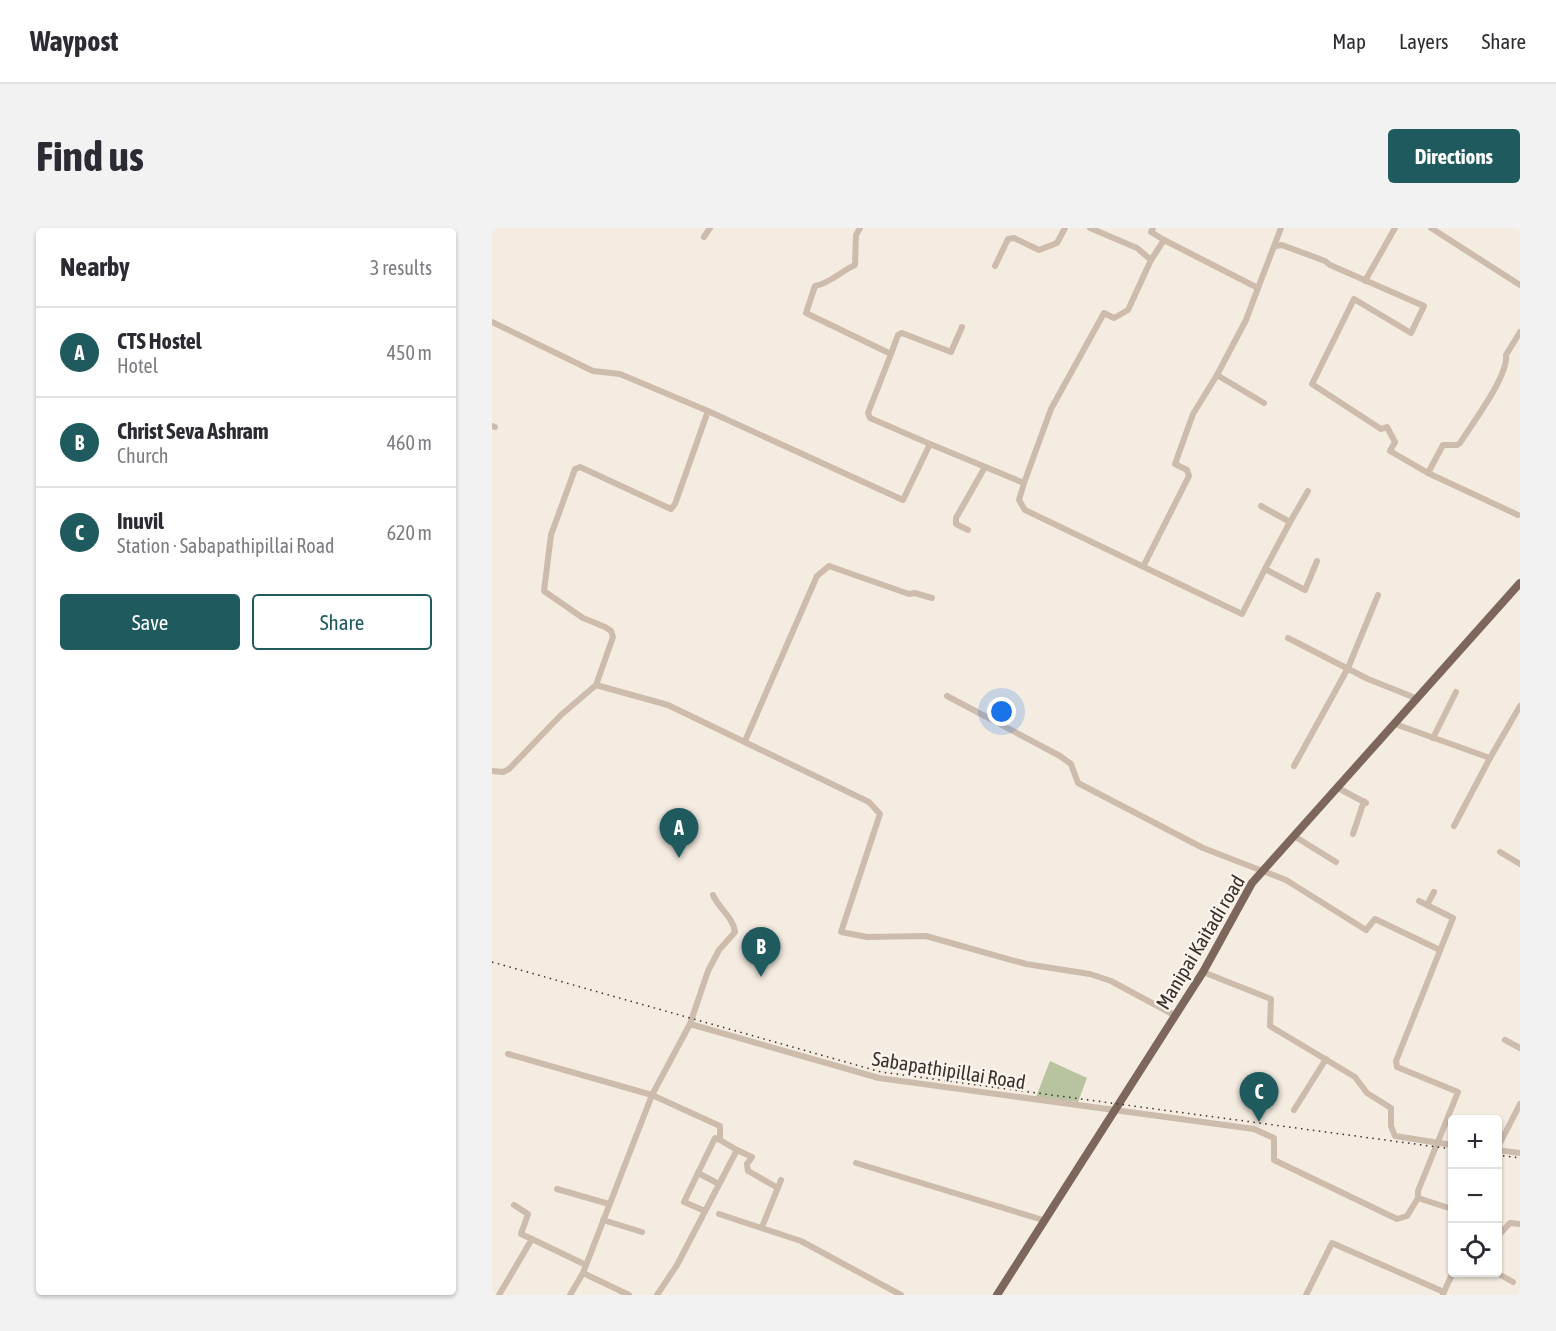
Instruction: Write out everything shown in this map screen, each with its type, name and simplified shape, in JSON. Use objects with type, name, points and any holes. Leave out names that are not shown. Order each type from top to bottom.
[{"type":"main road","name":"Manipai Kaitadi road","points":[[997,1295],[1176,1016],[1252,883],[1520,583]]},
{"type":"street","points":[[704,237],[710,228]]},
{"type":"street","points":[[860,228],[856,235],[855,265],[841,271],[827,284],[815,286],[806,313],[891,354]]},
{"type":"street","points":[[995,266],[1008,239],[1014,238],[1039,250],[1057,243],[1065,228]]},
{"type":"street","points":[[1090,228],[1137,249],[1151,260]]},
{"type":"street","points":[[1153,228],[1151,232],[1164,240],[1258,288]]},
{"type":"street","points":[[1144,565],[1189,476],[1187,470],[1175,464],[1182,439],[1193,414],[1218,375],[1246,320],[1281,228]]},
{"type":"street","points":[[1365,281],[1395,228]]},
{"type":"street","points":[[1431,228],[1520,285]]},
{"type":"street","points":[[1164,240],[1151,260],[1128,310],[1114,318],[1104,313],[1051,409],[1019,500],[1025,510],[1144,565],[1242,614],[1308,491]]},
{"type":"street","points":[[1276,246],[1282,245],[1325,261],[1424,306],[1411,333],[1354,299],[1311,384],[1381,429],[1387,427],[1395,442],[1390,451],[1428,473],[1519,514]]},
{"type":"street","points":[[492,322],[593,371],[620,374],[708,411],[903,500],[930,444]]},
{"type":"street","points":[[962,327],[951,352],[902,333],[898,335],[868,413],[870,418],[1024,483]]},
{"type":"street","points":[[1428,473],[1443,445],[1457,445],[1460,442],[1507,363],[1506,355],[1520,332]]},
{"type":"street","points":[[1218,375],[1264,404]]},
{"type":"street","points":[[492,771],[503,772],[509,769],[561,715],[597,684],[613,637],[611,631],[583,618],[544,591],[551,535],[562,498],[575,470],[580,467],[671,509],[675,504],[708,411]]},
{"type":"street","points":[[968,530],[956,524],[956,518],[985,467]]},
{"type":"street","points":[[1261,506],[1290,522]]},
{"type":"street","points":[[1265,569],[1305,590],[1317,561]]},
{"type":"street","points":[[745,741],[817,576],[829,566],[909,594],[915,593],[932,598]]},
{"type":"street","points":[[1294,766],[1348,668],[1378,595]]},
{"type":"street","points":[[1288,638],[1418,699]]},
{"type":"street","points":[[597,684],[669,705],[869,802],[880,814],[841,932],[867,937],[926,936],[1026,964],[1090,974],[1111,981],[1176,1016]]},
{"type":"street","points":[[1433,738],[1456,693]]},
{"type":"street","points":[[947,696],[1060,756],[1071,764],[1073,776],[1078,783],[1203,848],[1286,880],[1366,930],[1375,919],[1440,950]]},
{"type":"street","points":[[1454,826],[1520,706]]},
{"type":"street","points":[[1395,724],[1490,758]]},
{"type":"street","points":[[1338,788],[1365,802],[1353,834]]},
{"type":"street","points":[[1294,836],[1336,861]]},
{"type":"street","points":[[1500,852],[1520,864]]},
{"type":"street","points":[[1427,905],[1434,892]]},
{"type":"street","points":[[570,1295],[583,1273],[652,1095],[690,1024],[708,971],[719,950],[735,932],[734,923],[718,906],[713,895]]},
{"type":"street","points":[[1419,901],[1453,918],[1396,1061],[1397,1067],[1458,1092],[1418,1191],[1418,1198],[1448,1208]]},
{"type":"street","points":[[1203,972],[1271,999],[1270,1026],[1355,1077],[1367,1093],[1391,1108],[1391,1126],[1395,1136],[1448,1144]]},
{"type":"street","name":"Sabapathipillai Road","points":[[690,1024],[879,1078],[1254,1129],[1274,1138],[1274,1160],[1396,1219],[1407,1216],[1418,1198]]},
{"type":"street","points":[[1505,1040],[1520,1048]]},
{"type":"street","points":[[508,1054],[652,1095],[720,1126],[720,1140]]},
{"type":"street","points":[[1294,1110],[1326,1059]]},
{"type":"street","points":[[1502,1140],[1520,1104]]},
{"type":"street","points":[[705,1211],[684,1202],[715,1138],[752,1157],[747,1164],[748,1171],[778,1188]]},
{"type":"street","points":[[657,1295],[737,1150]]},
{"type":"street","points":[[1502,1151],[1520,1153]]},
{"type":"street","points":[[856,1163],[1043,1220]]},
{"type":"street","points":[[698,1173],[719,1184]]},
{"type":"street","points":[[762,1227],[781,1180]]},
{"type":"street","points":[[557,1189],[609,1204]]},
{"type":"street","points":[[514,1205],[528,1214],[521,1234],[586,1265]]},
{"type":"street","points":[[719,1214],[801,1241],[902,1295]]},
{"type":"street","points":[[603,1220],[642,1232]]},
{"type":"street","points":[[1502,1232],[1510,1223],[1520,1224]]},
{"type":"street","points":[[499,1295],[532,1239]]},
{"type":"street","points":[[1306,1295],[1332,1243],[1443,1294],[1451,1277]]},
{"type":"street","points":[[583,1273],[629,1295]]},
{"type":"street","points":[[1502,1276],[1513,1282]]},
{"type":"green space","points":[[1050,1061],[1087,1078],[1078,1102],[1036,1097]]},
{"type":"railway","points":[[492,962],[881,1072],[1448,1148]]},
{"type":"railway","points":[[1502,1156],[1520,1158]]},
{"type":"place","name":"CTS Hostel","points":[[679,858]]},
{"type":"place","name":"Christ Seva Ashram","points":[[761,977]]},
{"type":"place","name":"Inuvil","points":[[1259,1122]]}]
